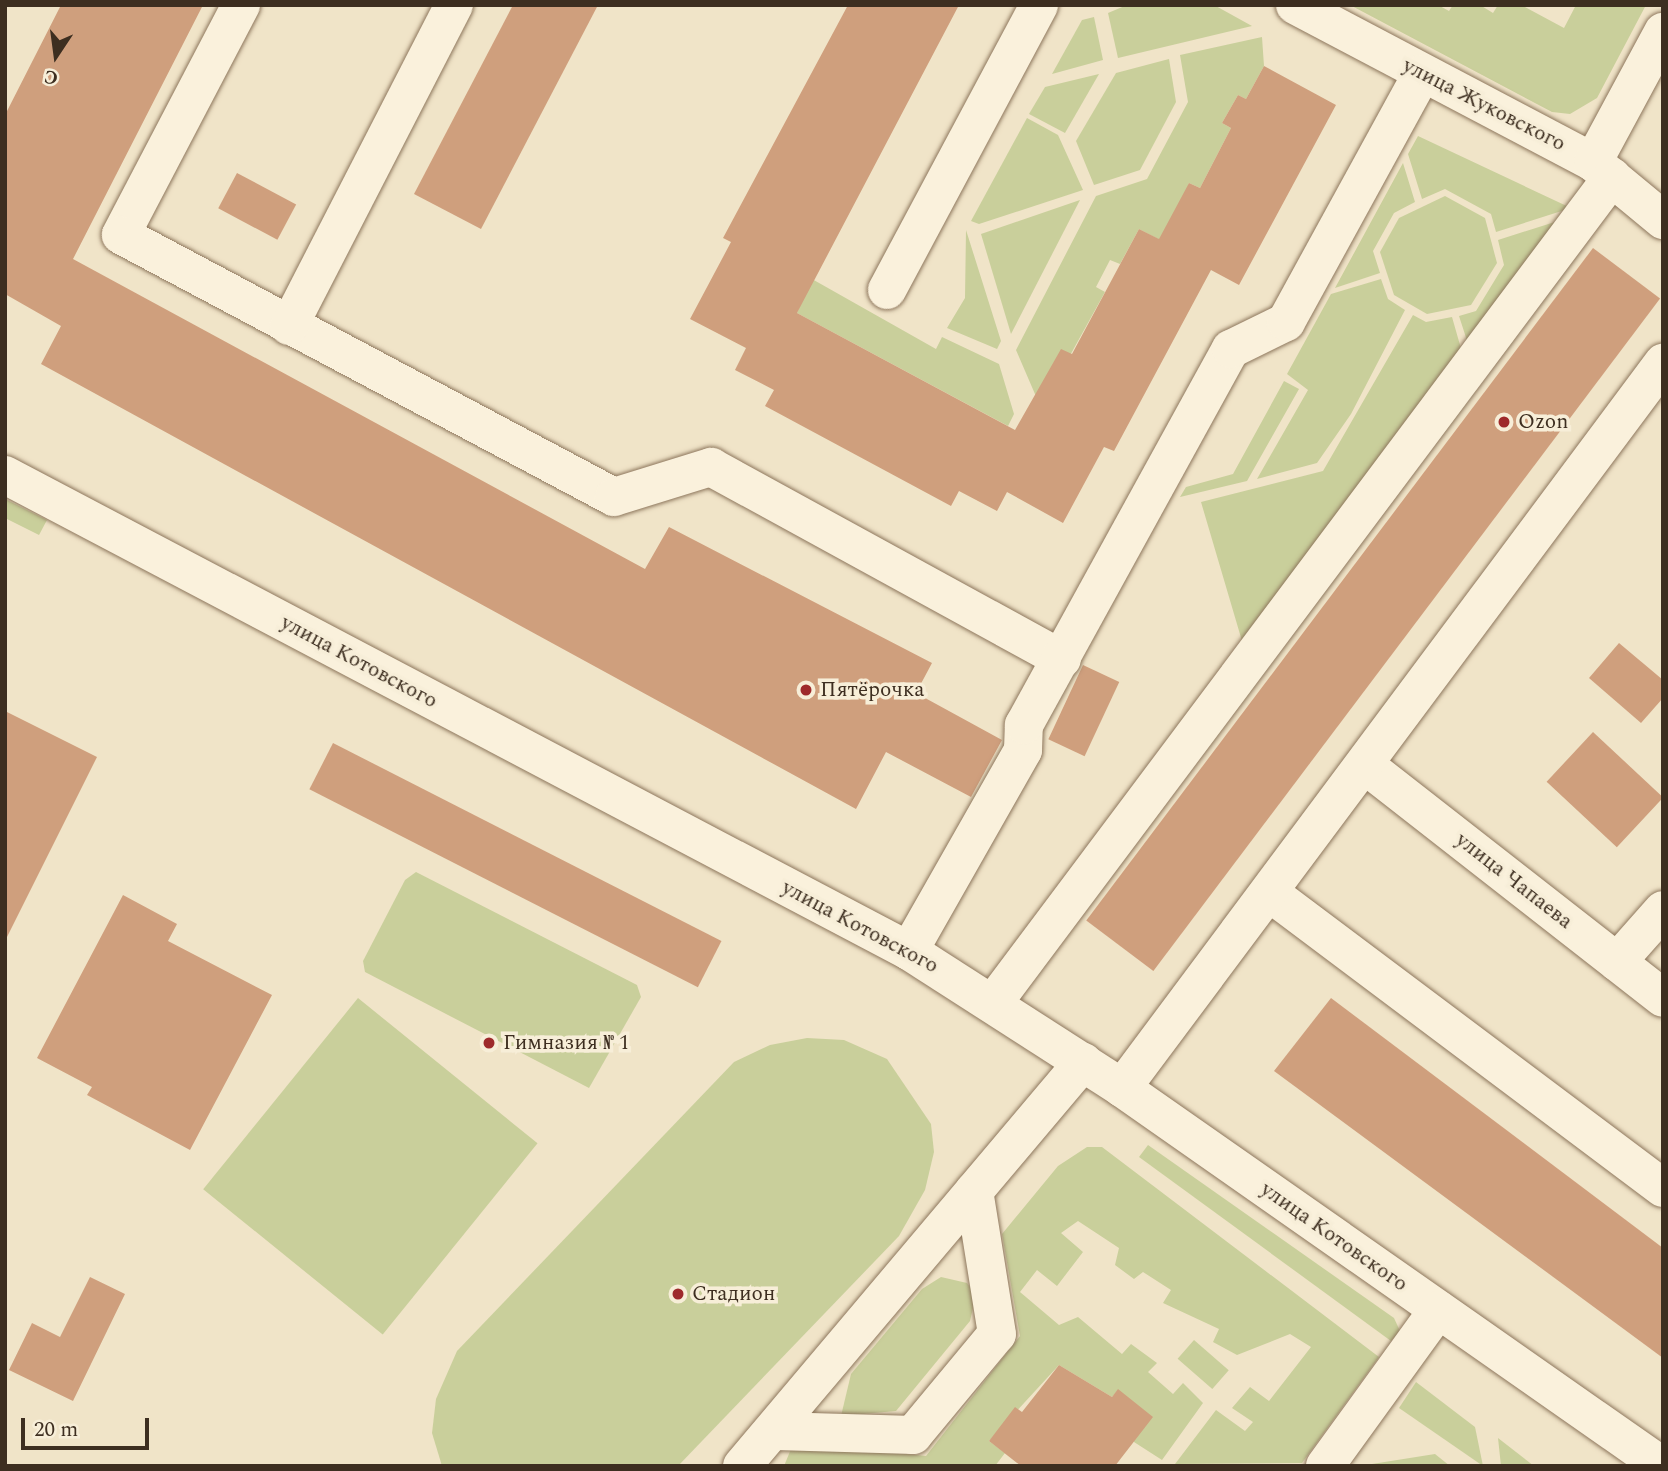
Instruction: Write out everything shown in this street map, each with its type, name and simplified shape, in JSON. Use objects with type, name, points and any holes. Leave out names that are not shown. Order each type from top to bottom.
[{"type":"street","points":[[241,5],[121,235],[614,497],[711,467],[1062,659]]},
{"type":"street","points":[[289,326],[454,5]]},
{"type":"street","points":[[887,290],[1039,5]]},
{"type":"street","name":"улица Жуковского","points":[[1295,5],[1602,169],[1663,219]]},
{"type":"street","points":[[994,1002],[1602,169],[1663,32]]},
{"type":"street","points":[[909,951],[1023,750],[1024,726],[1231,349],[1286,321],[1422,74]]},
{"type":"street","points":[[1122,1088],[1663,363]]},
{"type":"street","name":"улица Котовского","points":[[5,475],[909,951],[994,1002],[1122,1088],[1655,1464]]},
{"type":"street","name":"улица Чапаева","points":[[1365,765],[1663,998]]},
{"type":"street","points":[[1270,893],[1663,1188]]},
{"type":"street","points":[[1617,962],[1663,910]]},
{"type":"street","points":[[742,1466],[777,1431],[1083,1062]]},
{"type":"street","points":[[777,1431],[913,1435],[997,1334],[974,1191]]},
{"type":"street","points":[[1325,1466],[1438,1310]]},
{"type":"green space","points":[[1127,5],[1214,5],[1252,26],[1118,58],[1108,13]]},
{"type":"green space","points":[[1350,5],[1438,5],[1449,11],[1453,5],[1480,5],[1493,13],[1498,5],[1521,5],[1564,28],[1576,5],[1646,5],[1597,98],[1570,114],[1552,112]]},
{"type":"green space","points":[[1094,17],[1103,60],[1052,74],[1082,20]]},
{"type":"green space","points":[[1262,37],[1264,66],[1246,99],[1238,95],[1222,123],[1231,128],[1200,188],[1189,183],[1168,244],[1139,229],[1120,264],[1110,260],[1096,287],[1105,292],[1041,408],[1016,350],[1096,196],[1147,179],[1188,102],[1180,55]]},
{"type":"green space","points":[[1169,59],[1176,102],[1140,170],[1094,185],[1076,141],[1116,73]]},
{"type":"green space","points":[[1099,74],[1065,133],[1029,114],[1045,87]]},
{"type":"green space","points":[[1027,118],[1058,135],[1083,190],[979,224],[971,221]]},
{"type":"green space","points":[[1418,136],[1571,208],[1496,232],[1491,214],[1445,189],[1422,199],[1408,154]]},
{"type":"green space","points":[[1403,163],[1415,202],[1394,213],[1373,251],[1380,273],[1335,288]]},
{"type":"green space","points":[[1445,196],[1485,218],[1497,263],[1471,305],[1427,314],[1394,295],[1380,252],[1399,218]]},
{"type":"green space","points":[[1080,200],[1011,334],[981,234]]},
{"type":"green space","points":[[1580,214],[1472,356],[1459,316],[1476,311],[1504,265],[1498,240]]},
{"type":"green space","points":[[966,230],[1001,341],[997,349],[947,328],[965,298]]},
{"type":"green space","points":[[812,279],[936,349],[942,337],[999,364],[1014,414],[1008,426],[797,313]]},
{"type":"green space","points":[[1381,279],[1388,299],[1405,310],[1351,414],[1317,463],[1257,479],[1308,390],[1287,374],[1331,294]]},
{"type":"green space","points":[[1413,315],[1426,322],[1452,317],[1466,366],[1247,658],[1201,502],[1323,471]]},
{"type":"green space","points":[[1284,381],[1299,389],[1247,481],[1180,497],[1186,487],[1233,474]]},
{"type":"green space","points":[[5,499],[47,520],[39,535],[5,518]]},
{"type":"green space","points":[[416,872],[637,985],[641,997],[589,1088],[365,972],[363,961],[405,880]]},
{"type":"green space","points":[[358,998],[538,1143],[383,1335],[203,1189]]},
{"type":"green space","name":"Стадион","points":[[807,1038],[844,1040],[887,1059],[931,1124],[934,1152],[925,1190],[899,1236],[678,1466],[442,1466],[432,1433],[436,1399],[457,1351],[734,1062],[770,1045]]},
{"type":"green space","points":[[1148,1145],[1394,1318],[1400,1331],[1391,1341],[1139,1157]]},
{"type":"green space","points":[[1087,1147],[1102,1147],[1379,1357],[1302,1463],[1175,1464],[1216,1410],[1245,1431],[1253,1422],[1232,1408],[1250,1387],[1269,1401],[1311,1347],[1290,1334],[1237,1355],[1213,1342],[1219,1329],[1163,1303],[1171,1290],[1143,1272],[1134,1279],[1115,1265],[1119,1248],[1078,1221],[1061,1233],[1083,1252],[1057,1286],[1037,1270],[1020,1292],[1059,1325],[1078,1317],[1122,1354],[1131,1344],[1157,1363],[1148,1372],[1173,1394],[1183,1383],[1203,1403],[1162,1460],[1134,1442],[1118,1390],[1112,1397],[1059,1365],[989,1441],[1005,1453],[995,1466],[784,1466],[791,1449],[809,1444],[926,1456],[1020,1336],[1002,1234],[1058,1166]]},
{"type":"green space","points":[[941,1277],[967,1283],[976,1295],[970,1321],[896,1411],[841,1416],[851,1374],[922,1289]]},
{"type":"green space","points":[[1194,1340],[1229,1370],[1212,1389],[1178,1359]]},
{"type":"green space","points":[[1416,1382],[1475,1427],[1483,1466],[1399,1408]]},
{"type":"green space","points":[[1498,1438],[1534,1466],[1501,1466]]},
{"type":"green space","points":[[1435,1454],[1450,1466],[1370,1466],[1372,1464]]},
{"type":"building","points":[[61,5],[203,5],[73,259],[645,569],[669,527],[932,663],[916,693],[1002,740],[971,797],[886,752],[856,809],[41,364],[61,326],[5,294],[5,115]]},
{"type":"building","points":[[513,5],[598,5],[481,229],[414,194]]},
{"type":"building","points":[[848,5],[959,5],[797,313],[1015,430],[1061,349],[1072,354],[1139,229],[1159,239],[1189,183],[1200,188],[1231,128],[1222,123],[1238,95],[1246,99],[1264,66],[1336,105],[1239,285],[1211,270],[1114,451],[1104,447],[1063,523],[1007,492],[997,511],[959,491],[951,506],[765,406],[774,390],[735,370],[746,348],[690,319],[731,242],[723,238]]},
{"type":"building","points":[[237,173],[296,204],[277,240],[218,208]]},
{"type":"building","points":[[1593,248],[1660,299],[1153,971],[1086,920]]},
{"type":"building","points":[[1619,643],[1663,680],[1663,698],[1641,723],[1589,678]]},
{"type":"building","points":[[1083,665],[1119,682],[1085,756],[1048,739]]},
{"type":"building","points":[[5,711],[97,757],[5,941]]},
{"type":"building","points":[[1593,732],[1663,797],[1617,847],[1547,782]]},
{"type":"building","points":[[333,743],[721,941],[698,987],[309,789]]},
{"type":"building","points":[[123,895],[177,924],[168,941],[272,995],[190,1150],[87,1095],[92,1087],[37,1058]]},
{"type":"building","points":[[1331,998],[1663,1248],[1663,1358],[1274,1071]]},
{"type":"building","points":[[90,1277],[125,1294],[73,1401],[9,1370],[32,1323],[60,1337]]},
{"type":"building","points":[[1059,1365],[1112,1397],[1118,1389],[1153,1417],[1115,1466],[1021,1466],[989,1441],[1015,1407],[1022,1412]]},
{"type":"place","name":"Ozon","points":[[1504,422]]},
{"type":"place","name":"Пятёрочка","points":[[806,690]]},
{"type":"place","name":"Гимназия № 1","points":[[489,1043]]},
{"type":"place","name":"Стадион","points":[[678,1294]]}]
